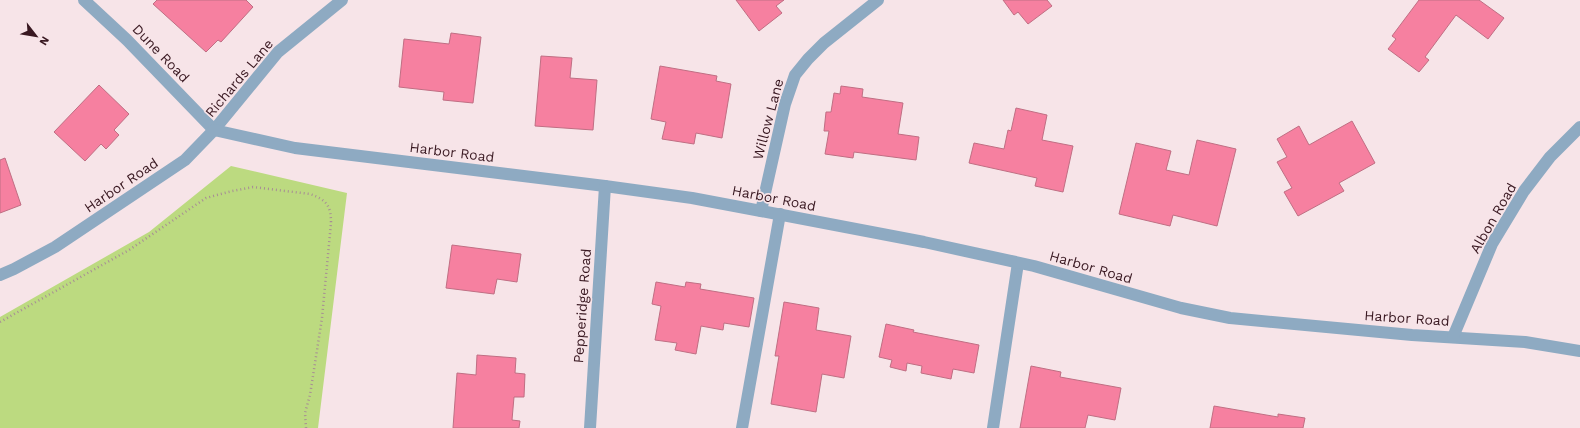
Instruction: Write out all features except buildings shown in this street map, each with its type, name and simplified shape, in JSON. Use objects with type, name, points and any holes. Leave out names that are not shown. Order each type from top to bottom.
[{"type":"street","name":"Dune Road","points":[[84,0],[127,40],[214,130]]},
{"type":"street","name":"Richards Lane","points":[[214,130],[278,52],[342,0]]},
{"type":"street","name":"Willow Lane","points":[[761,211],[784,104],[795,75],[824,43],[878,0]]},
{"type":"street","name":"Albon Road","points":[[1453,337],[1492,244],[1524,192],[1550,157],[1580,127]]},
{"type":"street","name":"Harbor Road","points":[[0,275],[55,247],[185,160],[214,130],[295,148],[605,186],[692,198],[780,214],[924,242],[1018,263],[1181,308],[1230,318],[1412,335],[1525,342],[1580,351]]},
{"type":"street","name":"Pepperidge Road","points":[[590,428],[605,186]]},
{"type":"street","points":[[742,428],[780,214]]},
{"type":"street","points":[[993,428],[1018,263]]},
{"type":"path","points":[[0,322],[128,250],[206,198],[232,191],[253,188],[310,194],[323,200],[328,206],[331,213],[331,223],[322,318],[310,395],[305,413],[306,428]]},
{"type":"green space","points":[[231,166],[347,193],[318,428],[0,428],[0,317],[149,232]]}]
